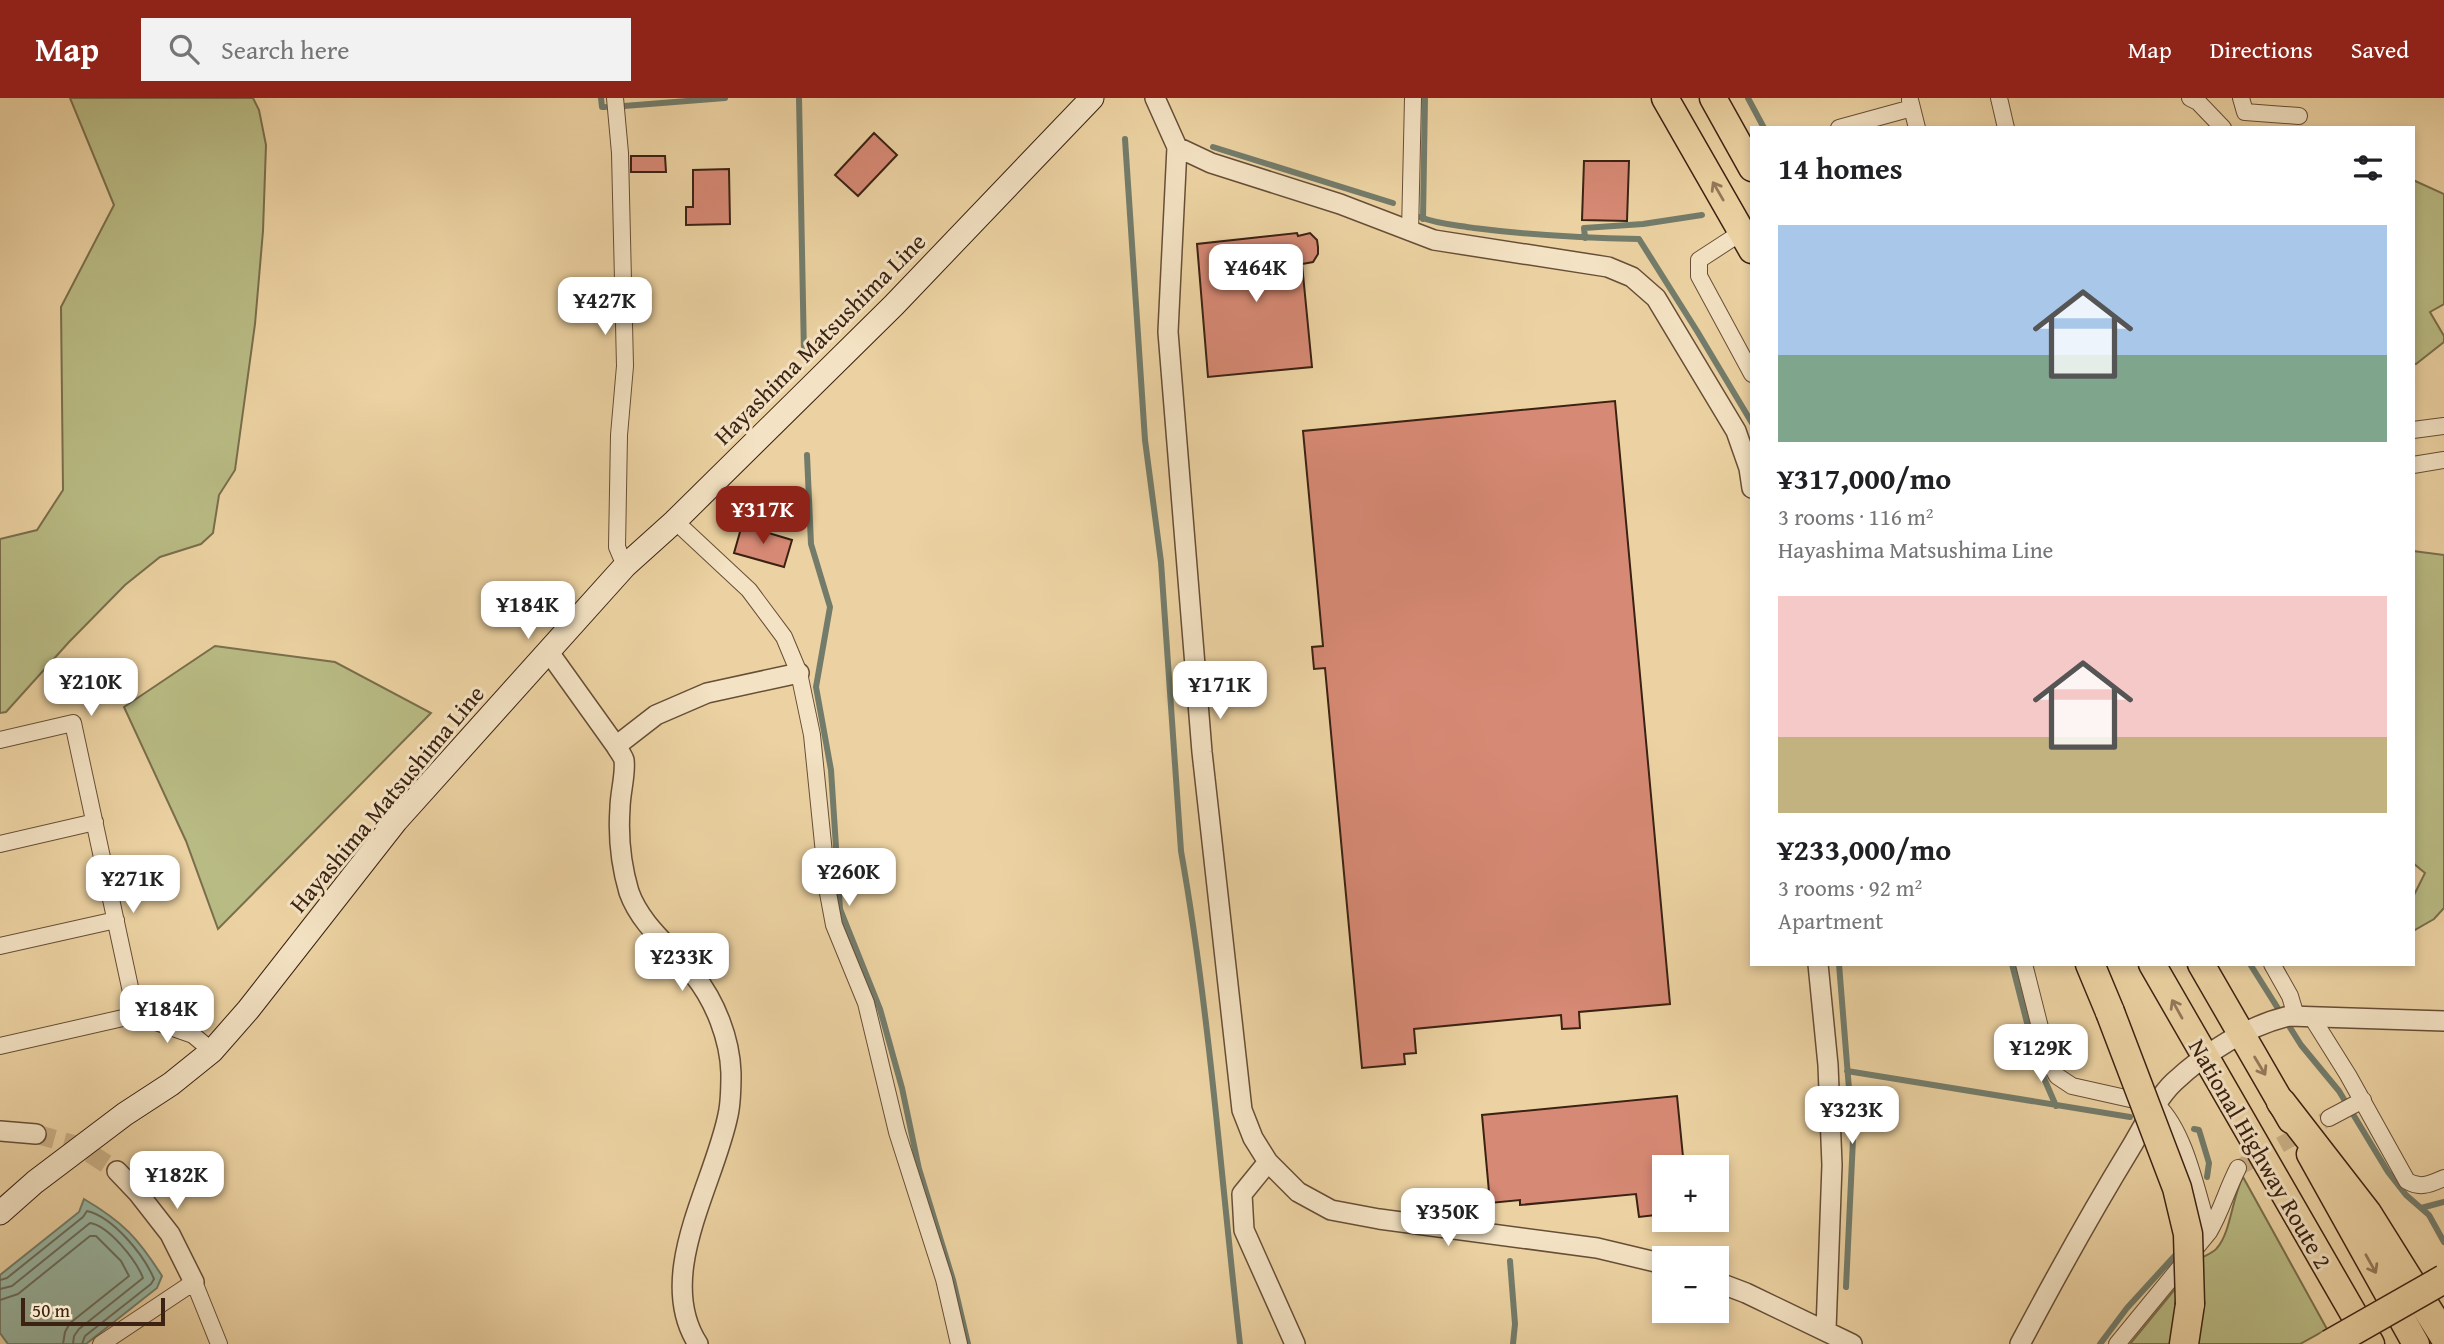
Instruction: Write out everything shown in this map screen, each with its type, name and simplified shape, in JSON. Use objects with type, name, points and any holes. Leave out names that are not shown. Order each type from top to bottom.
[{"type":"highway","points":[[1665,98],[1747,241]]},
{"type":"highway","points":[[1713,98],[1750,164]]},
{"type":"highway","points":[[2091,966],[2177,1188],[2188,1234],[2191,1281],[2184,1344]]},
{"type":"highway","name":"National Highway Route 2","points":[[2152,966],[2371,1344]]},
{"type":"highway","name":"National Highway Route 2","points":[[2202,966],[2281,1101],[2416,1344]]},
{"type":"highway","points":[[2281,1101],[2367,1213],[2444,1336]]},
{"type":"highway","points":[[2330,1344],[2444,1279]]},
{"type":"highway","points":[[2364,1344],[2444,1298]]},
{"type":"main road","name":"Hayashima Matsushima Line","points":[[0,1213],[35,1182],[125,1114],[171,1084],[212,1051],[248,1010],[396,821],[625,566],[675,521],[894,305],[1092,98]]},
{"type":"street","points":[[615,98],[620,153],[625,366],[619,435],[617,548],[625,566]]},
{"type":"street","points":[[1156,98],[1177,147],[1168,332],[1202,752],[1242,1110],[1253,1138],[1268,1162],[1298,1192],[1331,1210],[1379,1219],[1597,1248],[1652,1261]]},
{"type":"street","points":[[1410,232],[1413,98]]},
{"type":"street","points":[[1999,98],[2006,126]]},
{"type":"street","points":[[2190,98],[2198,102],[2221,126]]},
{"type":"street","points":[[2241,98],[2245,112],[2299,116]]},
{"type":"street","points":[[1845,126],[1910,103],[1916,126]]},
{"type":"street","points":[[1177,147],[1211,163],[1340,204],[1434,240],[1608,267],[1632,277],[1656,298],[1736,431],[1750,475]]},
{"type":"street","points":[[1747,241],[1699,260],[1699,276],[1750,370]]},
{"type":"street","points":[[2415,430],[2444,426]]},
{"type":"street","points":[[2415,465],[2444,460]]},
{"type":"street","points":[[675,521],[749,590],[784,637],[799,673],[812,734],[828,892],[834,925],[866,1003],[897,1132],[944,1279],[959,1344]]},
{"type":"street","points":[[548,651],[624,760],[620,847],[630,894],[652,931],[695,976],[711,1000],[724,1033],[731,1072],[729,1114],[691,1232],[684,1264],[682,1296],[688,1328],[698,1344]]},
{"type":"street","points":[[616,746],[656,715],[707,693],[799,673]]},
{"type":"street","points":[[0,740],[73,723],[136,1015]]},
{"type":"street","points":[[0,844],[95,822]]},
{"type":"street","points":[[0,946],[116,920]]},
{"type":"street","points":[[1818,966],[1828,1065],[1832,1165],[1826,1337]]},
{"type":"street","points":[[2025,966],[2048,1059],[2057,1076],[2072,1086],[2157,1105],[2167,1114],[2178,1132],[2209,1232]]},
{"type":"street","points":[[2273,966],[2290,996],[2293,1017],[2348,1109],[2407,1181],[2415,1186],[2424,1186],[2444,1178]]},
{"type":"street","points":[[0,1046],[136,1015],[193,1035],[212,1051]]},
{"type":"street","points":[[2020,1344],[2095,1207],[2157,1105],[2172,1084],[2203,1057],[2242,1035],[2293,1017],[2444,1021]]},
{"type":"street","points":[[0,1131],[36,1134]]},
{"type":"street","points":[[1268,1162],[1242,1194],[1244,1230],[1295,1344]]},
{"type":"street","points":[[2117,1344],[2209,1232],[2238,1168]]},
{"type":"street","points":[[117,1171],[170,1234],[194,1282],[219,1344]]},
{"type":"street","points":[[102,1344],[194,1282]]},
{"type":"street","points":[[1729,1287],[1746,1293],[1826,1337],[1852,1344]]},
{"type":"green space","points":[[70,98],[253,98],[259,110],[266,145],[263,231],[255,324],[235,470],[219,495],[213,533],[201,544],[160,557],[125,585],[6,712],[0,713],[0,539],[37,530],[63,490],[61,307],[114,205]]},
{"type":"green space","points":[[2415,181],[2444,194],[2444,304],[2430,312],[2444,336],[2444,342],[2416,364]]},
{"type":"green space","points":[[2415,551],[2444,555],[2444,908],[2434,919],[2415,930],[2415,893],[2425,873],[2415,865]]},
{"type":"green space","points":[[215,646],[335,662],[431,713],[218,929],[186,841],[124,707]]},
{"type":"green space","points":[[2243,1177],[2327,1329],[2300,1344],[2192,1344],[2203,1257],[2214,1251],[2222,1241]]},
{"type":"green space","points":[[2184,1278],[2172,1344],[2130,1344]]},
{"type":"water","points":[[84,1199],[109,1215],[137,1241],[162,1276],[157,1288],[86,1344],[8,1344],[0,1333],[0,1275],[79,1212]]},
{"type":"building","points":[[874,133],[897,155],[858,196],[835,175]]},
{"type":"building","points":[[631,156],[665,156],[666,172],[631,172]]},
{"type":"building","points":[[1584,161],[1629,161],[1627,221],[1582,220]]},
{"type":"building","points":[[729,169],[730,224],[686,225],[686,207],[693,207],[693,170]]},
{"type":"building","points":[[1297,233],[1298,236],[1310,233],[1317,240],[1318,247],[1318,254],[1313,262],[1302,264],[1312,367],[1208,377],[1197,244]]},
{"type":"building","points":[[1615,401],[1670,1004],[1579,1012],[1580,1028],[1562,1029],[1561,1015],[1414,1029],[1416,1053],[1404,1054],[1405,1064],[1362,1068],[1325,668],[1314,669],[1312,647],[1323,646],[1303,431]]},
{"type":"building","points":[[742,525],[792,540],[784,567],[734,553]]},
{"type":"building","points":[[1677,1096],[1683,1155],[1652,1155],[1652,1215],[1639,1217],[1636,1194],[1520,1205],[1520,1200],[1490,1203],[1482,1115]]},
{"type":"waterway","points":[[601,98],[602,107],[605,107]]},
{"type":"waterway","points":[[624,106],[725,98]]},
{"type":"waterway","points":[[799,98],[804,354]]},
{"type":"waterway","points":[[1423,219],[1425,98]]},
{"type":"waterway","points":[[1748,98],[1763,126]]},
{"type":"waterway","points":[[1125,139],[1145,440],[1161,562],[1181,851],[1200,974],[1240,1344]]},
{"type":"waterway","points":[[1213,147],[1393,203]]},
{"type":"waterway","points":[[1585,238],[1584,228],[1643,224],[1702,215]]},
{"type":"waterway","points":[[1420,217],[1447,224],[1515,233],[1639,239],[1750,420]]},
{"type":"waterway","points":[[807,455],[811,544],[830,607],[816,687],[831,770],[840,909],[880,1009],[902,1088],[919,1169],[953,1280],[968,1344]]},
{"type":"waterway","points":[[1839,966],[1853,1139],[1846,1287]]},
{"type":"waterway","points":[[2013,966],[2037,1062],[2056,1106]]},
{"type":"waterway","points":[[2251,966],[2301,1045],[2339,1091],[2388,1172],[2406,1195],[2429,1215],[2444,1242]]},
{"type":"waterway","points":[[1847,1071],[2130,1117]]},
{"type":"waterway","points":[[2194,1129],[2199,1130],[2209,1163],[2207,1177]]},
{"type":"waterway","points":[[2421,1208],[2444,1202]]},
{"type":"waterway","points":[[2100,1344],[2127,1308],[2180,1250]]},
{"type":"waterway","points":[[1510,1261],[1515,1324],[1513,1344]]},
{"type":"tunnel","points":[[2238,1168],[2329,1118]]},
{"type":"tunnel","points":[[36,1134],[79,1146],[117,1171]]}]
